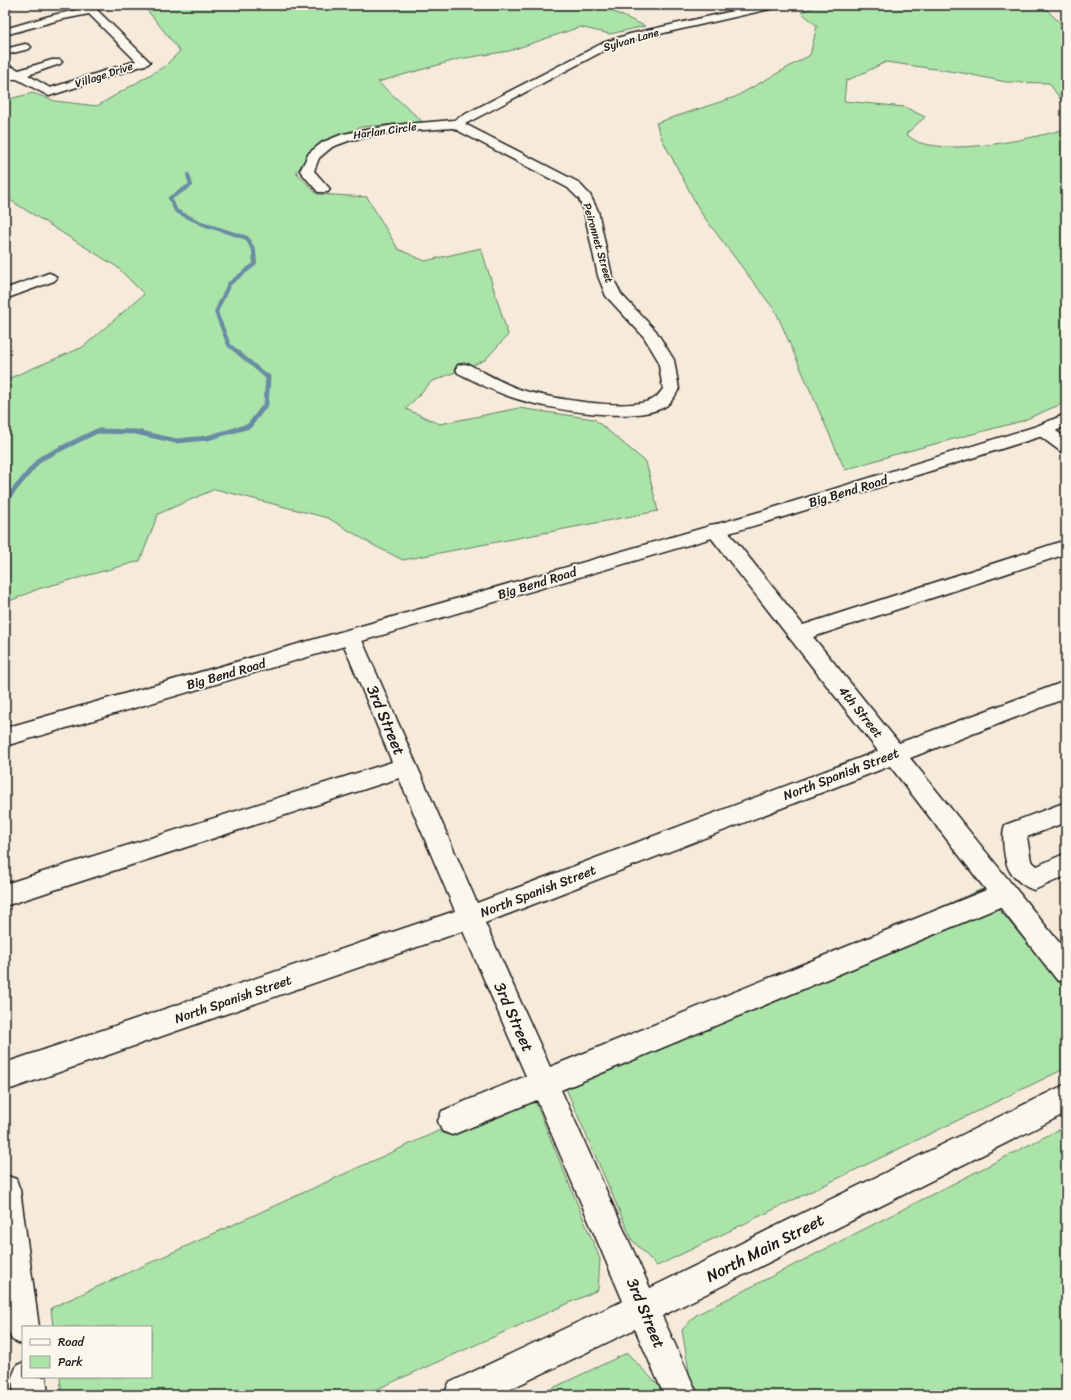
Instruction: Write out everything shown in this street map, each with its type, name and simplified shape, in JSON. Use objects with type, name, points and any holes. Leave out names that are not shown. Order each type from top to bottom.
[{"type":"street","name":"Sylvan Lane","points":[[456,124],[607,45],[630,38],[774,5]]},
{"type":"street","name":"Village Drive","points":[[5,32],[92,8],[144,62],[49,92],[5,67]]},
{"type":"street","points":[[46,11],[57,17]]},
{"type":"street","points":[[5,52],[25,47]]},
{"type":"street","points":[[5,78],[56,62]]},
{"type":"street","name":"Harlan Circle","points":[[323,189],[307,171],[308,164],[319,151],[332,143],[348,136],[366,132],[456,124]]},
{"type":"street","name":"Peironnet Street","points":[[456,124],[574,184],[585,198],[591,211],[605,276],[614,296],[650,334],[666,360],[671,389],[660,403],[640,409],[603,409],[553,403],[516,394],[464,369]]},
{"type":"street","points":[[5,294],[49,278]]},
{"type":"street","name":"Big Bend Road","points":[[5,737],[351,638],[772,514],[1042,430],[1066,419]]},
{"type":"street","points":[[1042,430],[1066,447]]},
{"type":"street","name":"4th Street","points":[[716,530],[1066,971]]},
{"type":"street","points":[[799,634],[1066,547]]},
{"type":"street","name":"3rd Street","points":[[351,638],[470,917],[644,1308],[681,1395]]},
{"type":"street","name":"North Spanish Street","points":[[5,1077],[470,917],[1066,689]]},
{"type":"street","points":[[5,895],[406,767]]},
{"type":"street","points":[[1066,812],[1014,832],[1020,866],[1034,879],[1066,864]]},
{"type":"street","points":[[452,1121],[544,1083],[998,886],[1020,866]]},
{"type":"street","name":"North Main Street","points":[[461,1395],[644,1308],[1066,1098]]},
{"type":"street","points":[[5,1190],[22,1326]]},
{"type":"street","points":[[29,1378],[32,1395]]},
{"type":"green space","points":[[143,5],[633,5],[614,12],[645,26],[610,34],[580,27],[509,51],[459,59],[378,82],[423,122],[361,127],[319,144],[296,172],[317,194],[367,197],[398,249],[425,261],[481,248],[508,335],[485,360],[431,382],[406,409],[440,424],[519,408],[594,419],[646,462],[658,511],[403,560],[375,546],[328,518],[215,489],[158,514],[140,561],[38,589],[5,603],[5,380],[83,347],[144,294],[117,267],[5,197],[5,100],[33,93],[55,101],[97,106],[165,66],[180,51]]},
{"type":"green space","points":[[818,5],[1042,5],[1066,29],[1066,402],[1022,421],[893,455],[845,470],[776,312],[701,213],[662,139],[656,123],[735,97],[810,55],[817,26],[801,12]],"holes":[[[886,62],[963,73],[1006,82],[1049,83],[1064,104],[1062,130],[1029,138],[992,144],[954,147],[936,146],[919,142],[906,134],[925,117],[905,107],[844,101],[846,81]]]},
{"type":"green space","points":[[982,889],[1066,990],[1066,1068],[657,1266],[632,1240],[561,1077]]},
{"type":"green space","points":[[530,1089],[600,1259],[598,1290],[364,1395],[62,1395],[60,1378],[152,1378],[152,1326],[53,1326],[51,1308]]},
{"type":"green space","points":[[1066,1126],[1066,1395],[698,1395],[690,1377],[682,1330],[696,1315]]},
{"type":"green space","points":[[627,1353],[660,1387],[663,1395],[538,1395]]},
{"type":"waterway","points":[[188,175],[191,185],[170,198],[176,211],[203,224],[247,238],[254,251],[255,264],[229,284],[216,312],[229,345],[267,377]]},
{"type":"waterway","points":[[5,501],[40,459],[97,431],[136,432],[176,441],[207,438],[249,426],[266,404],[268,377],[266,376]]}]
